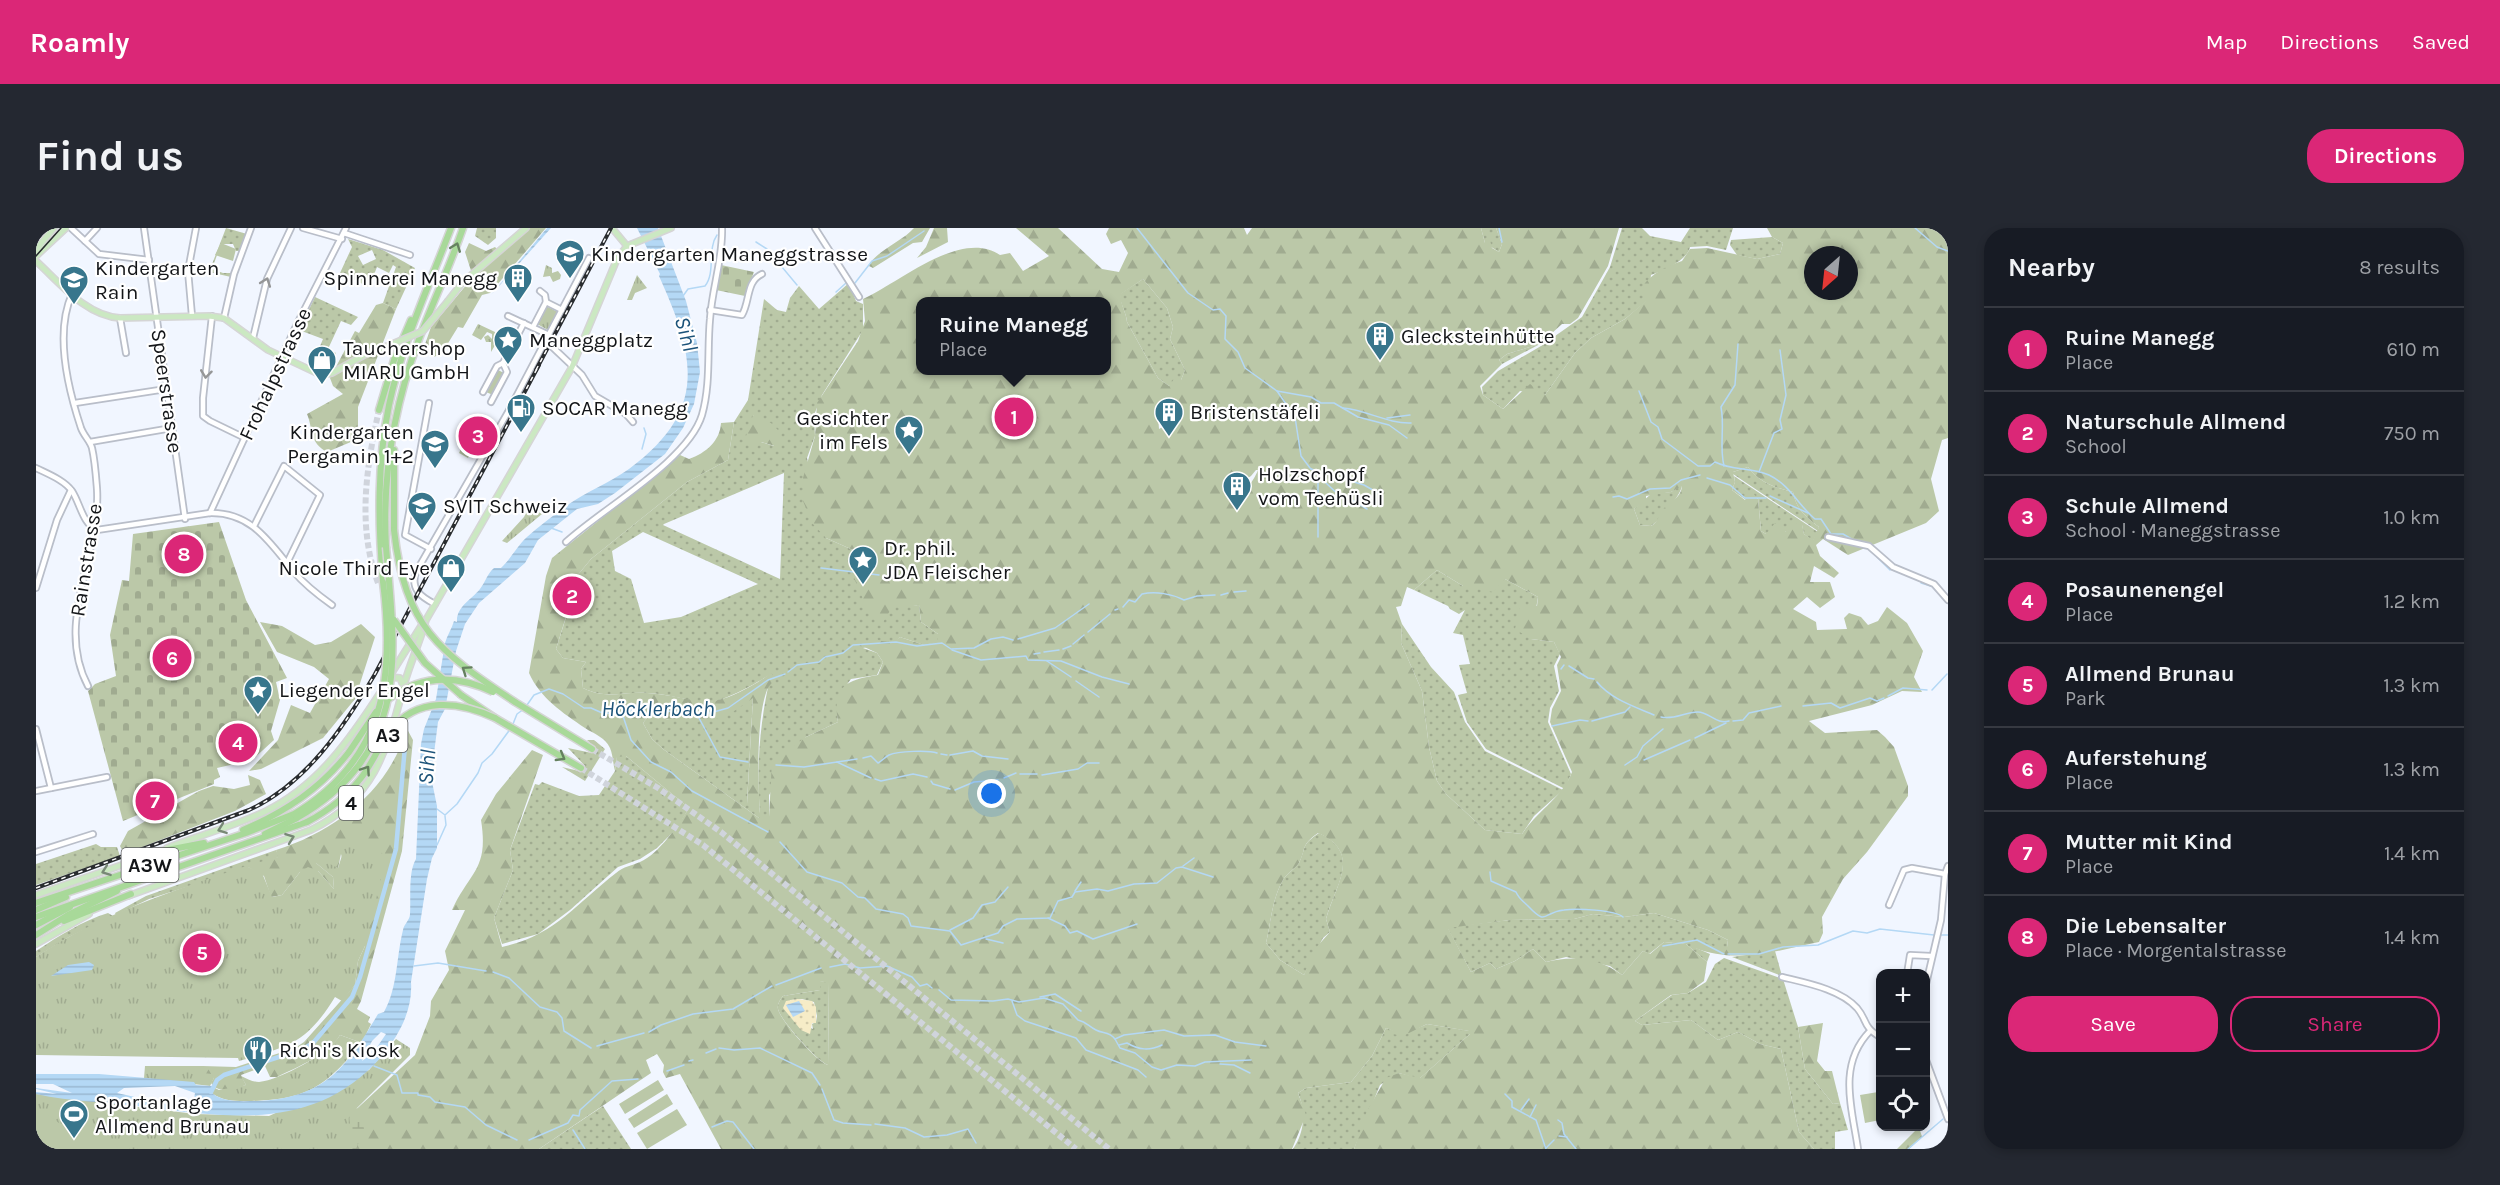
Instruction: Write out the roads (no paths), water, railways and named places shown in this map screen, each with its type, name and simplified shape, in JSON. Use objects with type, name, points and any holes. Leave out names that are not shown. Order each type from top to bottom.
[{"type":"highway","name":"A3W","points":[[36,910],[86,888],[295,816],[321,796],[349,767],[369,735],[381,704],[387,672],[389,640],[381,517],[381,460],[389,404],[427,286],[451,228]]},
{"type":"highway","points":[[381,517],[388,460],[397,414],[416,347],[463,228]]},
{"type":"highway","points":[[378,410],[394,360],[427,286]]},
{"type":"highway","points":[[397,414],[392,503],[401,573],[411,604],[422,624],[450,657],[515,702],[592,749]]},
{"type":"highway","name":"A3","points":[[378,584],[397,625],[419,657],[448,685],[495,718],[581,768]]},
{"type":"highway","name":"A3W","points":[[215,843],[290,807],[334,771],[383,704],[409,687],[434,680],[462,680],[515,702]]},
{"type":"highway","name":"A3","points":[[243,844],[307,822],[331,808],[350,791],[368,768],[392,729],[413,712],[430,705],[451,704],[470,708],[495,718]]},
{"type":"highway","points":[[243,844],[295,816]]},
{"type":"highway","points":[[157,852],[225,838]]},
{"type":"highway","name":"A3W","points":[[36,917],[243,844]]},
{"type":"highway","points":[[36,902],[117,877]]},
{"type":"highway","points":[[39,934],[68,915],[142,880]]},
{"type":"highway","points":[[36,902],[86,888]]},
{"type":"highway","points":[[36,925],[98,894]]},
{"type":"highway","points":[[39,934],[131,894]]},
{"type":"main road","points":[[36,249],[54,228]]},
{"type":"main road","points":[[36,256],[66,228]]},
{"type":"main road","points":[[36,261],[72,294],[96,311],[120,318],[212,316],[225,318],[282,357],[312,373],[327,374],[366,354],[423,331],[462,283],[526,228]]},
{"type":"main road","points":[[612,228],[627,246],[671,228]]},
{"type":"main road","name":"4","points":[[36,895],[258,815],[294,795],[319,774],[338,753],[426,620],[572,367],[617,259],[627,246]]},
{"type":"main road","name":"4","points":[[36,944],[83,917],[131,894],[303,834],[338,814],[363,790],[379,766],[390,740],[404,686],[426,620]]},
{"type":"main road","points":[[389,677],[400,678],[404,686]]},
{"type":"street","points":[[71,228],[99,254],[149,260]]},
{"type":"street","points":[[85,241],[97,228]]},
{"type":"street","name":"Speerstrasse","points":[[144,228],[185,519]]},
{"type":"street","points":[[192,316],[188,271],[196,228]]},
{"type":"street","points":[[225,318],[234,273],[251,228]]},
{"type":"street","points":[[253,338],[267,279],[291,228]]},
{"type":"street","points":[[303,228],[344,234],[410,255]]},
{"type":"street","points":[[566,542],[679,452],[694,434],[702,415],[709,378],[710,310],[722,228]]},
{"type":"street","points":[[815,228],[860,297]]},
{"type":"street","name":"Frohalpstrasse","points":[[210,513],[282,357],[344,234]]},
{"type":"street","points":[[435,604],[420,594],[414,583],[416,572],[546,341],[589,258]]},
{"type":"street","points":[[710,310],[742,315],[748,291],[756,276],[762,274]]},
{"type":"street","points":[[533,327],[546,302],[545,295],[540,291]]},
{"type":"street","name":"Rainstrasse","points":[[72,294],[67,307],[64,346],[66,370],[82,430],[90,442],[97,492],[75,637],[88,686]]},
{"type":"street","points":[[546,302],[562,310]]},
{"type":"street","points":[[212,316],[203,416],[210,422],[245,438]]},
{"type":"street","points":[[508,316],[549,335]]},
{"type":"street","points":[[120,318],[126,352]]},
{"type":"street","points":[[483,392],[497,366],[503,363],[524,323]]},
{"type":"street","points":[[546,341],[582,375],[595,396],[626,414],[633,422]]},
{"type":"street","points":[[491,402],[507,372],[503,363]]},
{"type":"street","points":[[75,404],[166,388]]},
{"type":"street","points":[[429,403],[405,535],[431,549]]},
{"type":"street","points":[[90,442],[172,428]]},
{"type":"street","points":[[254,526],[284,466],[320,495],[287,563]]},
{"type":"street","points":[[36,468],[59,480],[71,490],[93,529],[185,519],[210,513],[231,515],[254,526],[273,544],[302,582],[332,605]]},
{"type":"street","points":[[36,588],[57,520],[71,490]]},
{"type":"street","points":[[1828,537],[1869,546],[1893,567],[1934,584],[1948,600]]},
{"type":"street","points":[[36,729],[51,788]]},
{"type":"street","points":[[36,791],[107,777]]},
{"type":"street","points":[[36,852],[93,834]]},
{"type":"street","points":[[1929,969],[1941,920],[1945,874],[1948,866]]},
{"type":"street","points":[[1889,905],[1904,870],[1912,868],[1945,874]]},
{"type":"street","points":[[1908,969],[1910,955],[1931,956]]},
{"type":"street","points":[[1782,977],[1802,982],[1844,999],[1858,1010],[1870,1030],[1876,1034]]},
{"type":"street","points":[[1858,1149],[1848,1099],[1849,1075],[1857,1049],[1870,1030]]},
{"type":"street","points":[[1930,1071],[1948,1119]]},
{"type":"water","points":[[547,228],[551,228],[491,295]]},
{"type":"water","name":"Sihl","points":[[637,228],[658,228],[686,301],[697,343],[700,372],[694,404],[683,428],[665,454],[615,493],[598,504],[577,509],[538,540],[525,563],[479,603],[465,624],[456,651],[445,709],[438,722],[431,777],[437,806],[437,848],[427,879],[410,1002],[404,1022],[382,1056],[357,1080],[330,1097],[301,1108],[272,1114],[210,1114],[36,1094],[36,1092],[57,1094],[36,1088],[72,1093],[53,1084],[36,1084],[36,1074],[99,1074],[194,1082],[196,1085],[212,1086],[212,1093],[233,1101],[280,1099],[300,1094],[331,1077],[355,1050],[378,1014],[384,1012],[392,993],[403,930],[410,916],[411,878],[416,859],[421,744],[424,729],[436,699],[445,643],[454,621],[457,622],[461,608],[480,589],[494,568],[501,568],[523,541],[551,517],[629,469],[655,447],[672,425],[683,403],[688,380],[681,332],[660,274]],"holes":[[[381,1032],[386,1034],[373,1053],[362,1061],[372,1041]],[[175,1086],[195,1093],[193,1104],[171,1105],[117,1093],[124,1088]]]},
{"type":"water","points":[[89,962],[94,965],[92,970],[51,976],[68,965]]},
{"type":"water","points":[[799,1001],[805,1011],[793,1017],[786,1005]]},
{"type":"waterway","points":[[1137,228],[1188,293],[1213,310],[1220,309],[1226,316],[1225,339],[1238,352],[1245,368],[1277,391],[1295,417],[1301,456],[1310,468],[1342,498],[1352,500],[1367,509]]},
{"type":"waterway","points":[[1499,228],[1502,242]]},
{"type":"waterway","points":[[1915,228],[1937,247],[1948,251]]},
{"type":"waterway","points":[[855,283],[872,261],[887,256],[924,231]]},
{"type":"waterway","points":[[683,296],[688,289],[705,286],[710,274],[712,247],[717,235]]},
{"type":"waterway","points":[[756,242],[767,249],[797,285]]},
{"type":"waterway","points":[[836,292],[846,283]]},
{"type":"waterway","points":[[1724,466],[1721,407],[1735,385],[1738,344]]},
{"type":"waterway","points":[[1759,472],[1774,433],[1782,429],[1780,420],[1786,395],[1780,350]]},
{"type":"waterway","points":[[1277,391],[1311,397],[1321,403],[1334,403],[1358,417],[1389,425],[1407,438]]},
{"type":"waterway","points":[[1639,391],[1651,422],[1658,427],[1662,439],[1698,466],[1710,466],[1715,462],[1728,467],[1769,475],[1783,484],[1809,514],[1815,519],[1821,519],[1831,534],[1843,534],[1855,541]]},
{"type":"waterway","points":[[1343,408],[1402,423],[1411,423]]},
{"type":"waterway","points":[[1387,418],[1410,415]]},
{"type":"waterway","points":[[642,449],[646,434],[644,428]]},
{"type":"waterway","points":[[1311,469],[1364,485],[1378,493]]},
{"type":"waterway","points":[[1613,497],[1619,496],[1627,499],[1650,489],[1670,488],[1681,480],[1700,475]]},
{"type":"waterway","points":[[1318,478],[1318,537]]},
{"type":"waterway","points":[[1707,478],[1730,485],[1745,498],[1766,498]]},
{"type":"waterway","points":[[1770,496],[1808,513]]},
{"type":"waterway","points":[[551,528],[562,532]]},
{"type":"waterway","points":[[1877,557],[1890,570]]},
{"type":"waterway","points":[[821,568],[879,575]]},
{"type":"waterway","points":[[1921,583],[1934,587]]},
{"type":"waterway","name":"Höcklerbach","points":[[1234,592],[1246,591]]},
{"type":"waterway","name":"Höcklerbach","points":[[1123,607],[1129,600],[1135,602],[1142,594],[1147,593],[1164,594],[1184,600],[1197,596],[1215,595]]},
{"type":"waterway","name":"Höcklerbach","points":[[1221,595],[1228,593]]},
{"type":"waterway","name":"Höcklerbach","points":[[1018,639],[1055,628],[1089,604]]},
{"type":"waterway","name":"Höcklerbach","points":[[1088,632],[1110,614]]},
{"type":"waterway","name":"Höcklerbach","points":[[1073,644],[1084,635]]},
{"type":"waterway","name":"Höcklerbach","points":[[788,672],[797,665],[819,662],[825,657],[843,653],[853,645],[896,642],[917,646],[942,643],[951,649],[974,648],[991,639],[1003,637],[1013,640]]},
{"type":"waterway","name":"Höcklerbach","points":[[1063,649],[1071,646]]},
{"type":"waterway","name":"Höcklerbach","points":[[952,650],[981,660],[1026,656],[1028,660],[1061,661],[1102,677],[1129,684]]},
{"type":"waterway","name":"Höcklerbach","points":[[1044,652],[1059,650]]},
{"type":"waterway","name":"Höcklerbach","points":[[1034,654],[1040,653]]},
{"type":"waterway","name":"Höcklerbach","points":[[1047,661],[1071,677]]},
{"type":"waterway","points":[[1561,669],[1564,665]]},
{"type":"waterway","points":[[1569,666],[1588,678],[1594,679]]},
{"type":"waterway","name":"Höcklerbach","points":[[527,705],[534,695],[549,689],[563,694],[584,708],[600,712],[622,715],[640,706],[661,711],[710,713],[728,708],[768,680],[785,674]]},
{"type":"waterway","points":[[1932,690],[1947,674]]},
{"type":"waterway","name":"Höcklerbach","points":[[1076,681],[1099,697]]},
{"type":"waterway","points":[[1597,682],[1616,698],[1654,715]]},
{"type":"waterway","points":[[1888,696],[1903,688],[1927,690]]},
{"type":"waterway","points":[[1803,706],[1831,703],[1840,708],[1870,698],[1877,701],[1884,698]]},
{"type":"waterway","points":[[1733,721],[1743,720],[1749,713],[1781,706]]},
{"type":"waterway","points":[[1592,721],[1625,712],[1630,707]]},
{"type":"waterway","name":"Höcklerbach","points":[[513,724],[517,714],[524,709]]},
{"type":"waterway","points":[[1661,717],[1698,712],[1717,720],[1729,721]]},
{"type":"waterway","points":[[692,713],[699,718],[720,757],[748,762]]},
{"type":"waterway","points":[[623,716],[631,740],[651,762],[671,772],[692,791],[768,832]]},
{"type":"waterway","points":[[1552,726],[1580,720],[1588,721]]},
{"type":"waterway","points":[[1695,738],[1726,723]]},
{"type":"waterway","name":"Höcklerbach","points":[[437,809],[445,815],[457,804],[482,763],[492,754],[511,728]]},
{"type":"waterway","points":[[1625,765],[1637,757],[1643,746],[1663,729]]},
{"type":"waterway","points":[[1644,760],[1690,740]]},
{"type":"waterway","points":[[211,1092],[217,1080],[224,1075],[303,1049],[313,1043],[352,997],[360,977],[396,849],[405,746]]},
{"type":"waterway","points":[[863,758],[871,756],[878,763],[889,755],[899,753],[921,751],[937,753]]},
{"type":"waterway","points":[[950,755],[973,751],[982,756],[1008,759]]},
{"type":"waterway","points":[[941,754],[947,755]]},
{"type":"waterway","points":[[837,762],[857,759]]},
{"type":"waterway","points":[[776,765],[804,767],[837,762],[871,778]]},
{"type":"waterway","points":[[1042,775],[1078,769],[1087,763],[1099,763]]},
{"type":"waterway","points":[[1004,778],[1016,773]]},
{"type":"waterway","points":[[875,779],[881,781],[913,774],[927,777]]},
{"type":"waterway","points":[[1020,774],[1037,774]]},
{"type":"waterway","points":[[955,790],[974,782],[998,780]]},
{"type":"waterway","points":[[931,781],[933,784],[950,789]]},
{"type":"waterway","name":"Höcklerbach","points":[[437,845],[446,825],[445,816]]},
{"type":"waterway","points":[[780,842],[807,872],[842,883],[858,897],[865,898],[876,909],[903,914],[908,918],[911,926],[950,931],[961,945],[998,933],[1003,926],[1017,919],[1050,918],[1058,901],[1072,897],[1075,892],[1097,889],[1108,891],[1134,884],[1157,883],[1176,868],[1182,867],[1213,877]]},
{"type":"waterway","points":[[1183,866],[1194,858]]},
{"type":"waterway","points":[[1490,872],[1491,881],[1516,892],[1539,916],[1545,917],[1557,911],[1578,909],[1604,911],[1623,917]]},
{"type":"waterway","points":[[1075,891],[1081,882]]},
{"type":"waterway","points":[[950,930],[973,918],[982,905],[995,902],[1008,887]]},
{"type":"waterway","points":[[1048,918],[1065,926],[1070,933],[1077,931],[1093,939],[1137,924]]},
{"type":"waterway","points":[[1728,954],[1759,954],[1783,947],[1818,945],[1853,931],[1867,933],[1880,929],[1934,935]]},
{"type":"waterway","points":[[1940,935],[1948,935]]},
{"type":"waterway","points":[[986,939],[1003,943]]},
{"type":"waterway","points":[[1663,946],[1697,940],[1724,954]]},
{"type":"waterway","points":[[414,966],[438,963],[486,971]]},
{"type":"waterway","points":[[830,967],[845,964],[860,968],[887,966],[912,977],[920,986],[927,984],[932,988]]},
{"type":"waterway","points":[[776,985],[821,968]]},
{"type":"waterway","points":[[493,972],[509,978],[540,1007],[557,1012],[562,1018],[564,1031],[591,1048]]},
{"type":"waterway","points":[[649,1032],[661,1025],[693,1014],[733,1009],[772,986]]},
{"type":"waterway","points":[[939,990],[951,1000],[1008,999],[1019,1002],[1044,998],[1063,1004],[1078,1020],[1115,1039],[1124,1035],[1164,1030],[1184,1036],[1215,1035],[1235,1042],[1266,1046]]},
{"type":"waterway","points":[[1040,997],[1055,994],[1081,1011]]},
{"type":"waterway","points":[[1012,1001],[1017,1015],[1025,1021],[1076,1038],[1086,1050],[1138,1070],[1146,1077]]},
{"type":"waterway","points":[[597,1046],[644,1033]]},
{"type":"waterway","points":[[1115,1039],[1120,1048],[1135,1053],[1152,1067],[1161,1070],[1177,1065],[1195,1066],[1205,1062],[1251,1060]]},
{"type":"waterway","points":[[1119,1045],[1127,1043],[1144,1049],[1162,1045]]},
{"type":"waterway","points":[[719,1048],[734,1050],[760,1048],[812,1073],[820,1085]]},
{"type":"waterway","points":[[706,1053],[716,1049]]},
{"type":"waterway","points":[[689,1061],[693,1060]]},
{"type":"waterway","points":[[1220,1064],[1234,1065],[1250,1073]]},
{"type":"waterway","points":[[667,1071],[684,1065]]},
{"type":"waterway","points":[[374,1066],[397,1075],[402,1093],[418,1093],[418,1095],[430,1097],[435,1102],[465,1107],[486,1125],[517,1140]]},
{"type":"waterway","points":[[529,1140],[568,1123],[573,1115],[579,1116],[580,1110],[612,1081],[638,1079]]},
{"type":"waterway","points":[[822,1089],[834,1120],[871,1125]]},
{"type":"waterway","points":[[1505,1094],[1512,1101],[1512,1107],[1536,1120],[1546,1149]]},
{"type":"waterway","points":[[1521,1110],[1529,1099]]},
{"type":"waterway","points":[[1530,1117],[1536,1105]]},
{"type":"waterway","points":[[1908,1149],[1943,1119]]},
{"type":"waterway","points":[[1558,1120],[1562,1123],[1564,1134],[1576,1149]]},
{"type":"waterway","points":[[712,1127],[727,1121],[733,1122],[754,1149]]},
{"type":"waterway","points":[[875,1124],[905,1128],[924,1137],[947,1135],[968,1129],[976,1143]]},
{"type":"waterway","points":[[573,1130],[585,1149]]},
{"type":"waterway","points":[[1559,1136],[1567,1137]]},
{"type":"waterway","points":[[1546,1148],[1554,1140]]},
{"type":"tunnel","points":[[378,583],[367,540],[366,497],[370,454],[379,410]]},
{"type":"tunnel","points":[[592,749],[658,788],[721,832],[1109,1149]]},
{"type":"tunnel","points":[[581,768],[703,845],[1076,1149]]},
{"type":"tram line","points":[[36,256],[61,228]]},
{"type":"railway","points":[[536,370],[611,228]]},
{"type":"railway","points":[[36,888],[249,810],[270,799],[306,770],[337,733],[375,674],[539,365]]},
{"type":"place","name":"Kindergarten Maneggstrasse","points":[[570,280]]},
{"type":"place","name":"Spinnerei Manegg","points":[[518,304]]},
{"type":"place","name":"Kindergarten Rain","points":[[74,306]]},
{"type":"place","name":"Glecksteinhütte","points":[[1380,362]]},
{"type":"place","name":"Maneggplatz","points":[[508,366]]},
{"type":"place","name":"Tauchershop MIARU GmbH","points":[[322,386]]},
{"type":"place","name":"Ruine Manegg","points":[[1014,417]]},
{"type":"place","name":"SOCAR Manegg","points":[[521,434]]},
{"type":"place","name":"Schule Allmend","points":[[478,436]]},
{"type":"place","name":"Bristenstäfeli","points":[[1169,438]]},
{"type":"place","name":"Gesichter im Fels","points":[[909,456]]},
{"type":"place","name":"Kindergarten Pergamin 1+2","points":[[435,470]]},
{"type":"place","name":"Holzschopf vom Teehüsli","points":[[1237,512]]},
{"type":"place","name":"SVIT Schweiz","points":[[422,532]]},
{"type":"place","name":"Die Lebensalter","points":[[184,554]]},
{"type":"place","name":"Dr. phil. JDA Fleischer","points":[[863,586]]},
{"type":"place","name":"Nicole Third Eye","points":[[451,594]]},
{"type":"place","name":"Naturschule Allmend","points":[[572,596]]},
{"type":"place","name":"Auferstehung","points":[[172,658]]},
{"type":"place","name":"Liegender Engel","points":[[258,716]]},
{"type":"place","name":"Posaunenengel","points":[[238,743]]},
{"type":"place","name":"Mutter mit Kind","points":[[155,801]]},
{"type":"place","name":"Allmend Brunau","points":[[202,953]]},
{"type":"place","name":"Richi's Kiosk","points":[[258,1076]]},
{"type":"place","name":"Sportanlage Allmend Brunau","points":[[74,1140]]}]
